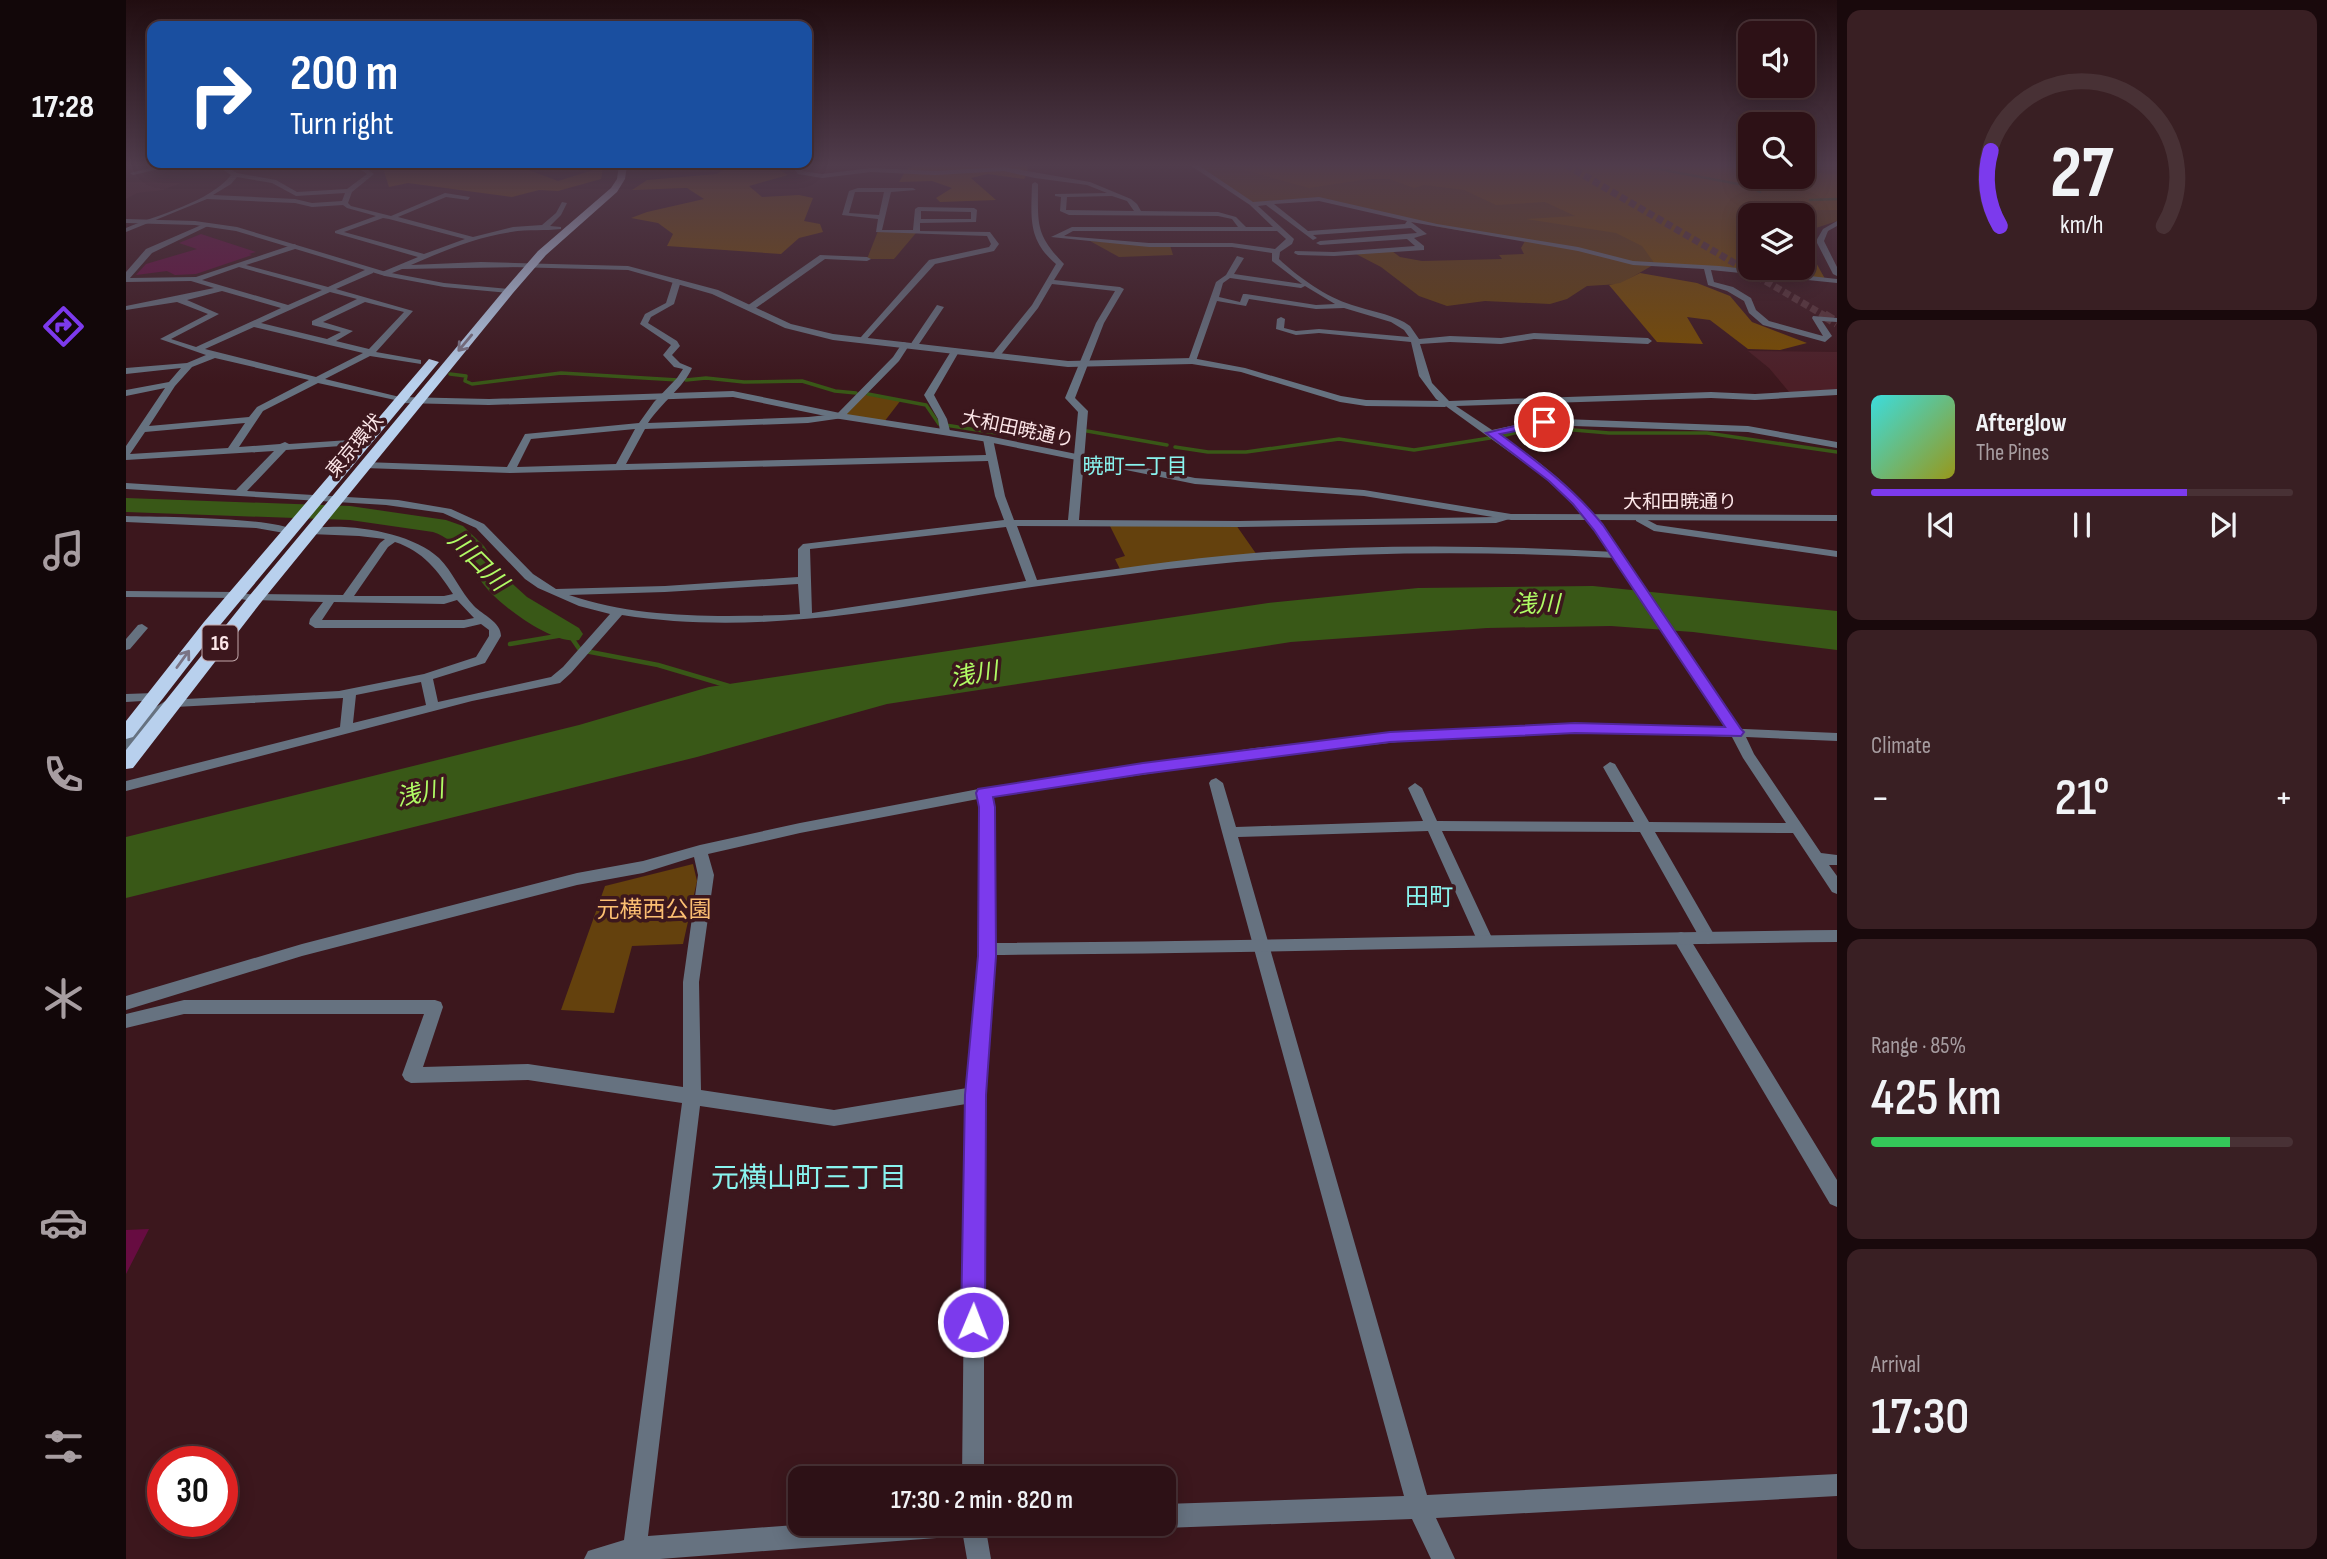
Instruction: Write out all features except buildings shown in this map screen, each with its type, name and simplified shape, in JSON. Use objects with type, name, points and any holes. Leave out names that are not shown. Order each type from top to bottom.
[{"type":"highway","name":"東京環状","points":[[126,763],[256,598],[303,528],[318,498],[515,265],[547,238]]},
{"type":"highway","name":"東京環状","points":[[126,733],[236,595],[336,499],[509,291],[559,238]]},
{"type":"street","points":[[126,279],[149,251],[178,238]]},
{"type":"street","points":[[269,238],[370,271],[417,281],[509,291]]},
{"type":"street","points":[[358,238],[423,256]]},
{"type":"street","points":[[385,274],[470,238]]},
{"type":"street","points":[[864,340],[932,262],[991,249],[995,244],[992,238]]},
{"type":"street","points":[[996,355],[1050,282],[1059,264],[1044,251],[1038,238]]},
{"type":"street","points":[[1057,238],[1276,251],[1290,242],[1288,238]]},
{"type":"street","points":[[1313,238],[1334,254]]},
{"type":"street","points":[[1320,243],[1398,238]]},
{"type":"street","points":[[1298,253],[1334,254],[1421,248],[1410,238]]},
{"type":"street","points":[[1511,238],[1578,249],[1633,263],[1707,267],[1837,281]]},
{"type":"street","points":[[1821,238],[1820,241],[1837,274]]},
{"type":"street","points":[[126,279],[195,279],[295,246]]},
{"type":"street","points":[[1276,251],[1275,259],[1281,266],[1331,300],[1391,319],[1406,328],[1415,341],[1421,372],[1429,388],[1445,404],[1491,433],[1566,490],[1591,519],[1733,728],[1748,755],[1837,888]]},
{"type":"street","points":[[750,308],[823,257],[867,259]]},
{"type":"street","points":[[1192,361],[1220,282],[1229,276],[1240,258]]},
{"type":"street","points":[[400,269],[481,264],[614,267],[715,292],[805,331],[1082,364],[1192,361],[1242,370],[1340,399],[1366,402],[1445,404],[1711,395],[1755,397],[1837,392]]},
{"type":"street","points":[[233,448],[260,409],[370,352],[409,311],[238,265]]},
{"type":"street","points":[[1707,267],[1711,283],[1730,289],[1748,300],[1761,320],[1775,327],[1825,339],[1828,336],[1816,318],[1837,320]]},
{"type":"street","points":[[198,349],[370,271]]},
{"type":"street","points":[[1229,276],[1301,285]]},
{"type":"street","points":[[195,279],[220,289],[288,308]]},
{"type":"street","points":[[620,466],[642,426],[664,395],[684,379],[688,368],[677,365],[668,358],[668,352],[676,346],[674,343],[643,324],[648,316],[670,304],[677,281]]},
{"type":"street","points":[[1050,282],[1120,289],[1100,323],[1070,398],[1083,411],[1073,523]]},
{"type":"street","points":[[126,308],[220,289]]},
{"type":"street","points":[[1215,298],[1240,304],[1243,304],[1246,296],[1316,307],[1348,306]]},
{"type":"street","name":"大和田暁通り","points":[[177,299],[215,313],[164,339],[214,355],[401,400],[489,402],[733,394],[840,416],[945,427],[988,439],[1195,481],[1364,493],[1511,517],[1837,518]]},
{"type":"street","points":[[328,342],[349,331],[315,323],[365,299]]},
{"type":"street","points":[[510,470],[528,436],[642,426],[808,420],[840,416],[910,345],[940,307]]},
{"type":"street","points":[[1281,319],[1280,329],[1296,333],[1319,331],[1415,341],[1501,341],[1544,336],[1648,341]]},
{"type":"street","points":[[254,324],[418,362]]},
{"type":"street","points":[[945,427],[940,410],[930,401],[929,395],[956,350]]},
{"type":"street","points":[[126,370],[189,365],[214,355]]},
{"type":"street","points":[[126,455],[172,384],[189,365]]},
{"type":"street","points":[[126,393],[172,384]]},
{"type":"street","points":[[142,429],[252,420]]},
{"type":"street","points":[[1491,433],[1544,422],[1564,422],[1748,429],[1837,445]]},
{"type":"street","points":[[988,439],[1000,496],[1033,584]]},
{"type":"street","points":[[126,455],[365,442]]},
{"type":"street","points":[[240,492],[285,445]]},
{"type":"street","points":[[364,465],[510,470],[992,458]]},
{"type":"street","points":[[126,486],[410,503],[461,515],[494,535],[528,574],[552,592],[591,606],[618,611],[730,619],[806,617],[1192,563],[1316,553],[1461,550],[1617,558]]},
{"type":"street","points":[[806,617],[804,548],[807,546],[1010,523],[1252,524],[1496,520],[1511,517]]},
{"type":"street","points":[[126,519],[303,528],[394,538],[431,557],[460,596],[496,633],[484,657],[476,663],[425,677],[350,693],[172,703],[153,715],[126,746]]},
{"type":"street","points":[[1640,519],[1654,528],[1837,554]]},
{"type":"street","points":[[346,599],[384,545],[394,538]]},
{"type":"street","points":[[552,592],[665,589],[804,580]]},
{"type":"street","points":[[126,594],[444,600],[460,596]]},
{"type":"street","points":[[331,599],[315,624],[464,624],[483,620]]},
{"type":"street","points":[[126,786],[561,677],[618,611]]},
{"type":"street","points":[[126,628],[142,628],[126,646]]},
{"type":"street","points":[[425,677],[433,707]]},
{"type":"street","points":[[346,730],[350,693]]},
{"type":"street","points":[[126,698],[154,697]]},
{"type":"street","points":[[126,1003],[384,928],[578,878],[643,866],[700,850],[800,828],[984,793],[1143,768],[1390,737],[1575,728],[1733,728],[1837,737]]},
{"type":"street","points":[[1610,767],[1708,938]]},
{"type":"street","points":[[1216,783],[1419,1507],[1443,1559]]},
{"type":"street","points":[[1415,788],[1485,940]]},
{"type":"street","points":[[973,1466],[975,1095],[987,949],[987,807],[984,793]]},
{"type":"street","points":[[1229,832],[1433,826],[1797,828]]},
{"type":"street","points":[[633,1554],[692,1098],[691,982],[706,875],[700,850]]},
{"type":"street","points":[[1817,858],[1837,860]]},
{"type":"street","points":[[987,949],[1262,947],[1485,940],[1837,936]]},
{"type":"street","points":[[1681,938],[1837,1198]]},
{"type":"street","points":[[126,1021],[184,1007],[435,1007],[411,1075],[528,1072],[834,1118],[975,1095]]},
{"type":"street","points":[[1176,1516],[1419,1507],[1837,1486]]},
{"type":"street","points":[[596,1559],[836,1536]]},
{"type":"street","points":[[974,1536],[979,1559]]},
{"type":"shaded area","points":[[671,238],[800,238],[781,254],[667,246]]},
{"type":"shaded area","points":[[1626,238],[1738,238],[1738,271],[1655,264],[1642,246]]},
{"type":"shaded area","points":[[1815,262],[1825,279],[1815,278]]},
{"type":"shaded area","points":[[1640,273],[1697,283],[1730,296],[1752,322],[1807,343],[1780,350],[1748,349],[1710,320],[1687,317],[1703,344],[1657,342],[1609,285],[1620,283]]},
{"type":"shaded area","points":[[1748,351],[1837,352],[1837,389],[1790,393],[1769,368]]},
{"type":"green space","points":[[875,238],[912,238],[894,259],[867,259]]},
{"type":"green space","points":[[1505,238],[1738,238],[1738,271],[1655,264],[1620,284],[1587,286],[1567,299],[1550,304],[1485,301],[1447,306],[1419,296],[1381,267],[1356,254],[1392,251],[1400,257],[1422,261],[1502,259],[1499,255],[1524,254],[1521,248],[1525,241]]},
{"type":"green space","points":[[1090,241],[1170,245],[1173,255],[1119,257]]},
{"type":"green space","points":[[1815,260],[1825,279],[1815,278]]},
{"type":"green space","points":[[863,394],[901,400],[884,422],[840,416]]},
{"type":"green space","points":[[1236,525],[1257,555],[1120,569],[1115,559],[1125,556],[1110,526]]},
{"type":"green space","name":"元横西公園","points":[[693,864],[697,881],[683,944],[632,946],[614,1013],[561,1010],[605,886]]},
{"type":"water","name":"浅川","points":[[1593,586],[1837,611],[1837,650],[1693,632],[1611,626],[1487,628],[1291,642],[887,704],[697,757],[126,898],[126,837],[579,725],[709,687],[1268,603],[1418,588]]},
{"type":"waterway","points":[[450,374],[466,376],[465,381],[472,384],[561,373],[678,380]]},
{"type":"waterway","points":[[686,380],[706,378],[744,382],[802,381],[835,391],[856,393]]},
{"type":"waterway","points":[[868,394],[926,405],[939,424],[1034,439],[1068,434]]},
{"type":"waterway","points":[[1502,436],[1538,427],[1609,433],[1707,433],[1837,452]]},
{"type":"waterway","points":[[1087,431],[1167,445]]},
{"type":"waterway","points":[[1175,447],[1208,452],[1246,452],[1339,439],[1414,450],[1490,438]]},
{"type":"waterway","name":"川口川","points":[[126,505],[350,513],[437,525],[454,531],[475,551],[494,581],[518,603],[569,634]]},
{"type":"waterway","name":"川口川","points":[[510,644],[569,634],[580,650],[658,665],[729,686]]},
{"type":"tunnel","points":[[1691,238],[1827,317]]},
{"type":"tunnel","points":[[1824,315],[1837,323]]},
{"type":"district","name":"暁町一丁目","points":[[1135,466]]},
{"type":"district","name":"田町","points":[[1429,897]]},
{"type":"district","name":"元横山町三丁目","points":[[809,1177]]},
{"type":"route","points":[[973,1322],[975,1095],[987,956],[987,807],[984,793],[1143,768],[1390,737],[1575,728],[1736,732],[1598,527],[1577,501],[1553,479],[1491,433],[1544,422]]}]
